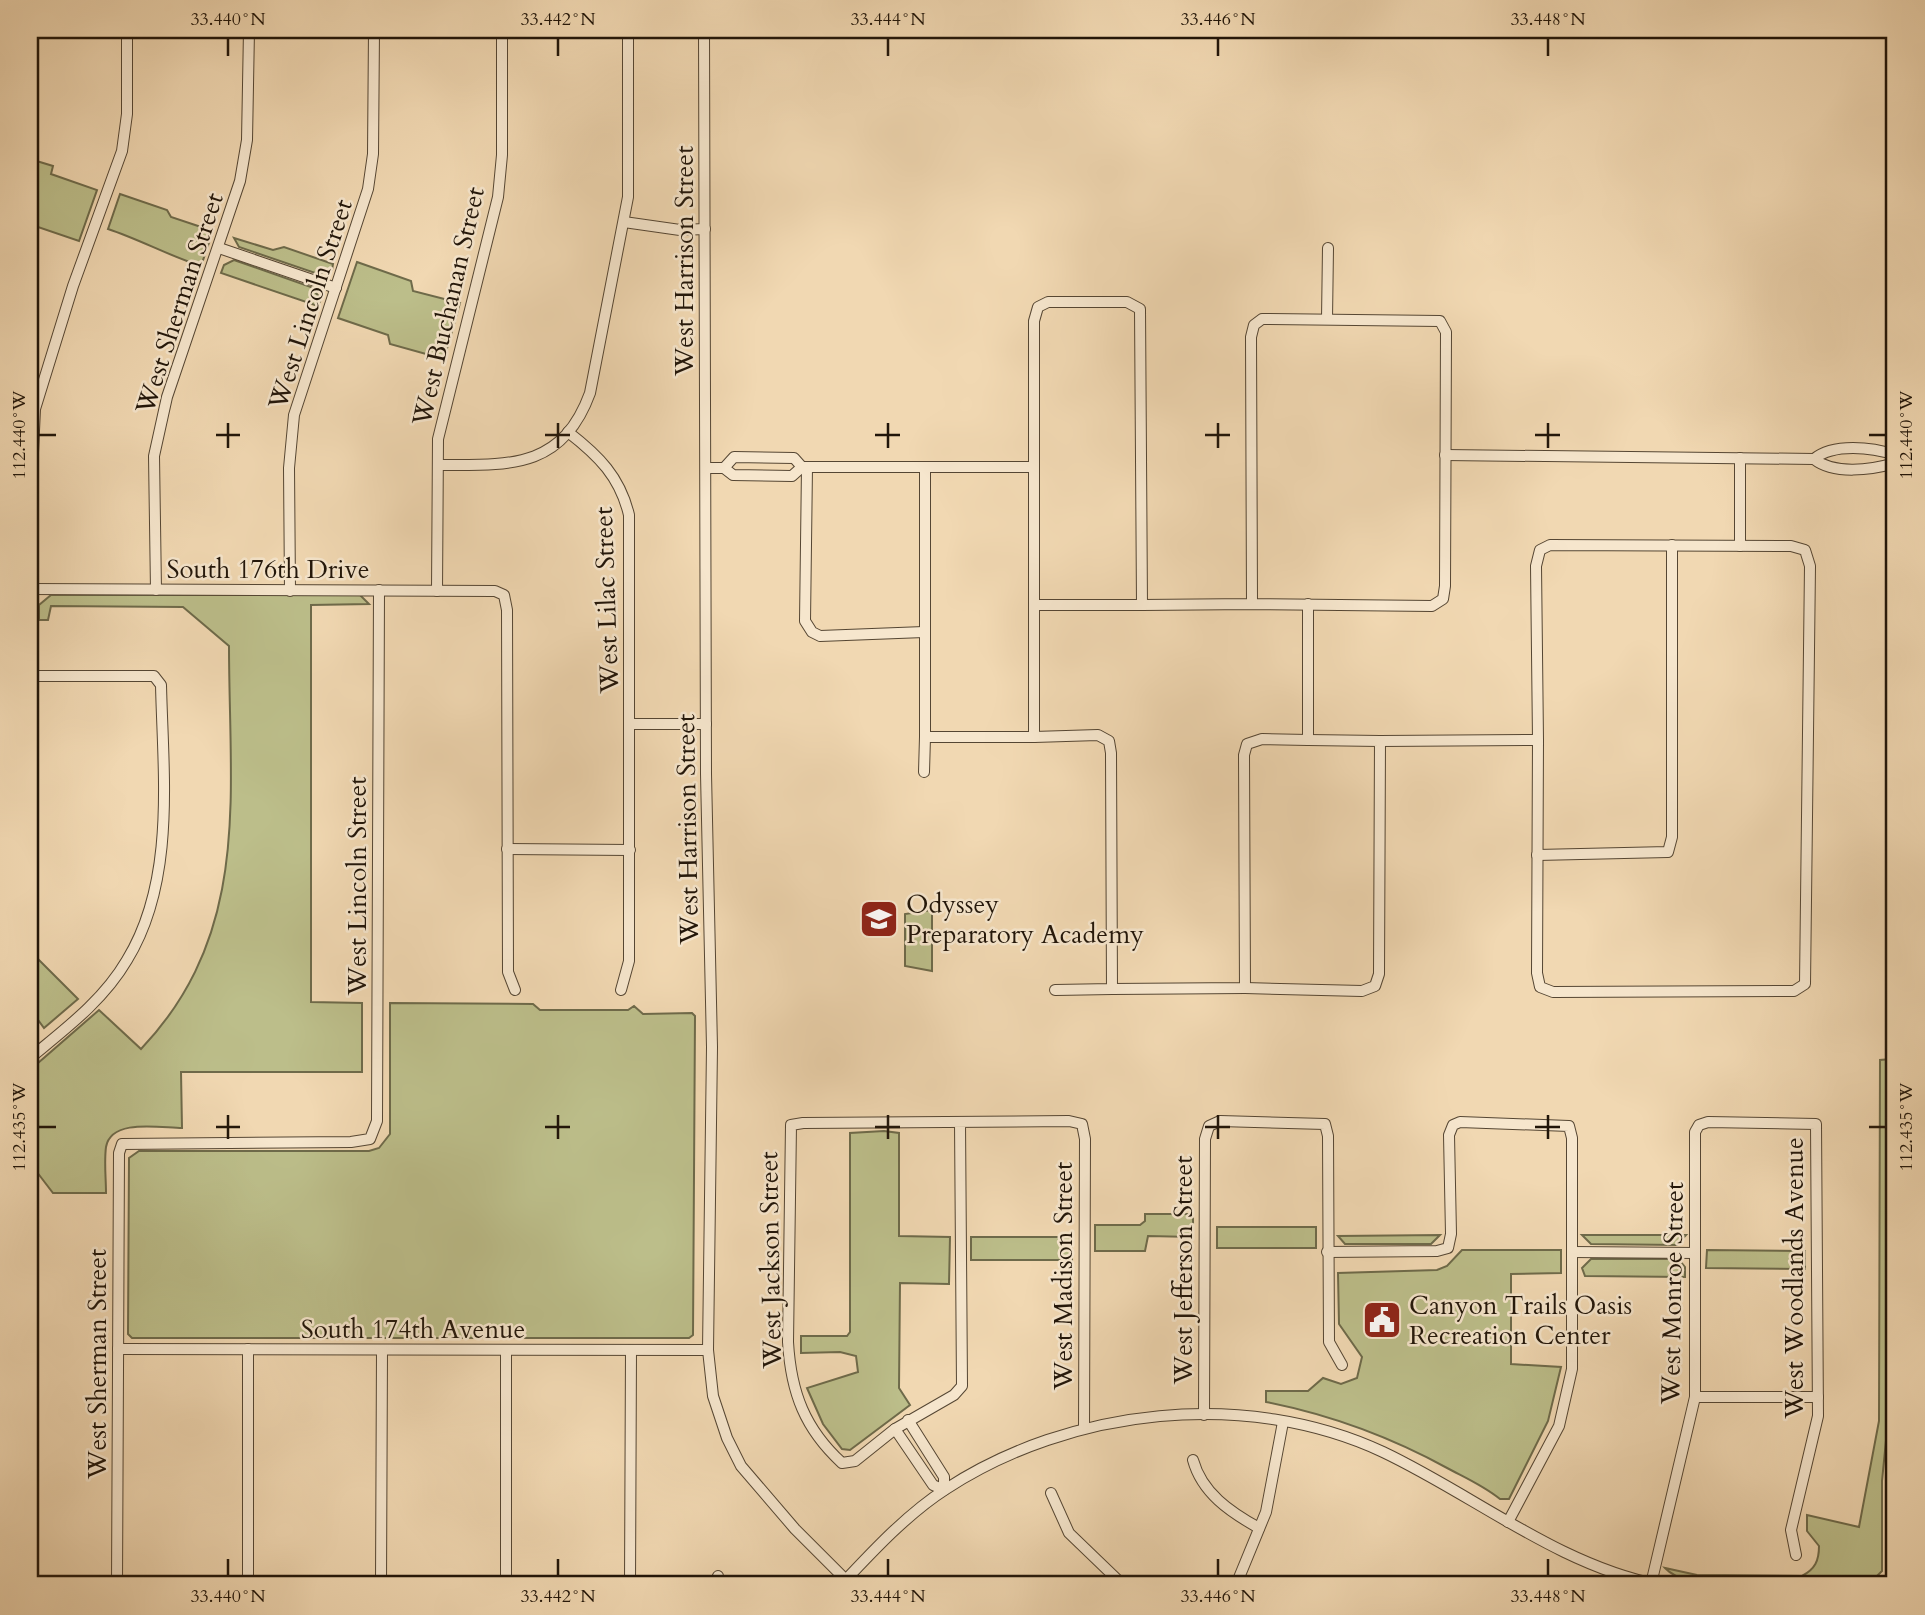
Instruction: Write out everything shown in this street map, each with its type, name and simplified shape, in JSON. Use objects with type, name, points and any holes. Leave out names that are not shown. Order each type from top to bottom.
[{"type":"street","points":[[30,830],[30,517],[35,409],[73,286],[122,151],[127,114],[127,30]]},
{"type":"street","name":"West Sherman Street","points":[[156,590],[154,456],[167,397],[240,181],[247,140],[249,30]]},
{"type":"street","name":"West Lincoln Street","points":[[290,590],[289,468],[294,415],[368,189],[375,100],[374,30]]},
{"type":"street","name":"West Buchanan Street","points":[[437,591],[438,439],[444,405],[498,197],[502,155],[502,30]]},
{"type":"street","points":[[438,465],[515,464],[545,454],[568,432],[583,411],[590,393],[628,197],[628,30]]},
{"type":"street","name":"West Harrison Street","points":[[705,30],[706,724],[712,1047],[708,1350],[713,1396],[727,1438],[741,1466],[844,1583],[862,1585]]},
{"type":"street","points":[[624,222],[680,230],[705,229]]},
{"type":"street","points":[[219,248],[336,288]]},
{"type":"street","points":[[1327,319],[1328,248]]},
{"type":"street","points":[[1034,737],[1034,321],[1038,307],[1048,302],[1127,302],[1140,309],[1142,605]]},
{"type":"street","points":[[1034,605],[1432,606],[1443,599],[1446,332],[1440,321],[1262,319],[1254,325],[1251,337],[1252,604]]},
{"type":"street","name":"West Lilac Street","points":[[568,432],[595,453],[612,472],[624,493],[629,514],[631,850],[629,961],[621,989]]},
{"type":"street","points":[[1814,459],[1824,451],[1879,450],[1895,454]]},
{"type":"street","points":[[1446,455],[1814,459],[1825,468],[1877,468],[1895,463]]},
{"type":"street","points":[[724,468],[734,457],[794,458],[804,467],[804,621],[812,632],[820,636],[924,632]]},
{"type":"street","points":[[1740,458],[1740,545]]},
{"type":"street","points":[[706,468],[724,468],[733,475],[792,476],[804,467],[1034,467]]},
{"type":"street","points":[[924,772],[925,467]]},
{"type":"street","points":[[1550,545],[1672,545],[1791,545],[1805,550],[1810,566],[1805,984],[1794,991],[1553,992],[1541,987],[1537,974],[1536,566],[1540,550],[1550,545]]},
{"type":"street","points":[[1537,855],[1668,852],[1672,837],[1672,545]]},
{"type":"street","name":"South 176th Drive","points":[[30,589],[495,591],[504,595],[507,610],[507,849]]},
{"type":"street","name":"West Lincoln Street","points":[[122,1144],[370,1139],[377,1121],[379,590]]},
{"type":"street","points":[[1308,604],[1308,740]]},
{"type":"street","points":[[30,676],[154,676],[161,685],[162,821],[160,866],[153,896],[127,961],[83,1015],[30,1058]]},
{"type":"street","points":[[630,724],[706,724]]},
{"type":"street","points":[[925,737],[1098,736],[1109,741],[1112,989]]},
{"type":"street","points":[[1245,988],[1244,755],[1247,744],[1262,739],[1538,740]]},
{"type":"street","points":[[1055,989],[1245,988],[1363,991],[1375,986],[1379,974],[1380,741]]},
{"type":"street","points":[[515,989],[508,972],[507,849],[631,850]]},
{"type":"street","name":"West Madison Street","points":[[960,1122],[1069,1121],[1082,1124],[1085,1139],[1084,1428]]},
{"type":"street","name":"West Jefferson Street","points":[[1204,1415],[1205,1139],[1209,1126],[1220,1121],[1325,1124],[1328,1136],[1327,1252]]},
{"type":"street","points":[[944,1490],[933,1485],[895,1429],[954,1395],[962,1386],[960,1122]]},
{"type":"street","name":"West Jackson Street","points":[[895,1429],[855,1461],[842,1464],[815,1437],[794,1389],[789,1366],[791,1125],[960,1122]]},
{"type":"street","points":[[1342,1365],[1329,1342],[1327,1252],[1437,1251],[1448,1248],[1451,1234],[1449,1135],[1453,1125],[1460,1122],[1487,1122],[1569,1126],[1572,1138],[1572,1369],[1559,1426],[1508,1522]]},
{"type":"street","name":"West Monroe Street","points":[[1655,1584],[1695,1397],[1695,1132],[1699,1125],[1708,1122],[1816,1124]]},
{"type":"street","name":"West Woodlands Avenue","points":[[1796,1555],[1791,1530],[1818,1416],[1816,1124]]},
{"type":"street","name":"West Sherman Street","points":[[117,1585],[119,1153],[122,1144]]},
{"type":"street","points":[[1573,1252],[1695,1253]]},
{"type":"street","name":"South 174th Avenue","points":[[118,1349],[708,1350]]},
{"type":"street","points":[[248,1349],[248,1585]]},
{"type":"street","points":[[381,1585],[382,1349]]},
{"type":"street","points":[[506,1350],[506,1585]]},
{"type":"street","points":[[630,1585],[631,1350]]},
{"type":"street","points":[[1695,1397],[1818,1397]]},
{"type":"street","points":[[844,1583],[917,1511],[944,1490],[995,1461],[1084,1428],[1111,1422],[1204,1415],[1283,1422],[1379,1450],[1508,1522],[1603,1567],[1655,1584]]},
{"type":"street","points":[[908,1420],[944,1477],[944,1490]]},
{"type":"street","points":[[1236,1585],[1266,1512],[1283,1422]]},
{"type":"street","points":[[1193,1460],[1198,1478],[1207,1489],[1238,1516],[1259,1528]]},
{"type":"street","points":[[1052,1493],[1069,1534],[1123,1585]]},
{"type":"green space","points":[[30,159],[53,166],[51,174],[97,190],[79,241],[32,225]]},
{"type":"green space","points":[[120,194],[167,210],[171,217],[213,231],[201,266],[108,229]]},
{"type":"green space","points":[[234,238],[273,250],[284,247],[333,264],[332,270],[318,274],[239,247]]},
{"type":"green space","points":[[234,260],[311,287],[321,299],[318,306],[221,273],[224,265]]},
{"type":"green space","points":[[357,262],[411,281],[413,291],[460,303],[444,359],[390,344],[388,335],[338,318]]},
{"type":"green space","points":[[51,595],[360,595],[369,604],[311,605],[311,1002],[362,1003],[362,1072],[181,1072],[182,1128],[150,1126],[127,1128],[117,1132],[106,1147],[106,1193],[53,1193],[30,1163],[30,1070],[99,1010],[141,1049],[177,1004],[202,958],[218,909],[227,860],[231,755],[229,646],[183,607],[51,606],[48,620],[39,620],[39,605]]},
{"type":"green space","points":[[932,910],[932,971],[905,966],[905,914]]},
{"type":"green space","points":[[30,959],[38,959],[78,999],[44,1028],[30,1009]]},
{"type":"green space","points":[[390,1003],[533,1004],[540,1010],[628,1010],[634,1006],[643,1014],[692,1013],[695,1016],[693,1335],[689,1338],[132,1338],[128,1334],[129,1158],[139,1151],[369,1151],[379,1148],[390,1134]]},
{"type":"green space","points":[[1891,1059],[1892,1380],[1882,1481],[1882,1571],[1874,1579],[1736,1580],[1733,1584],[1697,1582],[1679,1577],[1665,1568],[1697,1575],[1802,1576],[1813,1567],[1819,1551],[1819,1546],[1807,1531],[1807,1515],[1859,1527],[1879,1421],[1880,1060]]},
{"type":"green space","points":[[850,1133],[899,1133],[899,1236],[950,1237],[949,1284],[900,1283],[899,1388],[910,1405],[850,1450],[842,1449],[823,1424],[807,1388],[858,1372],[856,1356],[840,1352],[801,1353],[801,1336],[847,1336],[850,1332]]},
{"type":"green space","points":[[1145,1214],[1193,1214],[1193,1237],[1148,1236],[1145,1251],[1095,1251],[1095,1225],[1140,1225],[1145,1221]]},
{"type":"green space","points":[[1217,1227],[1316,1227],[1316,1248],[1217,1248]]},
{"type":"green space","points":[[1440,1235],[1431,1244],[1345,1244],[1338,1236]]},
{"type":"green space","points":[[1582,1235],[1686,1235],[1677,1245],[1591,1244]]},
{"type":"green space","points":[[971,1237],[1072,1237],[1072,1260],[971,1260]]},
{"type":"green space","points":[[1462,1250],[1561,1250],[1561,1273],[1511,1274],[1511,1364],[1561,1367],[1548,1421],[1509,1499],[1500,1499],[1427,1457],[1382,1437],[1314,1413],[1266,1402],[1266,1391],[1308,1391],[1323,1378],[1341,1384],[1357,1378],[1362,1357],[1339,1324],[1338,1273],[1437,1270],[1447,1266]]},
{"type":"green space","points":[[1707,1250],[1805,1251],[1805,1269],[1706,1268]]},
{"type":"green space","points":[[1591,1259],[1671,1259],[1680,1261],[1685,1267],[1685,1277],[1585,1276],[1582,1268]]},
{"type":"water","points":[[1375,1302],[1390,1302],[1390,1307],[1393,1308],[1393,1331],[1390,1331],[1390,1336],[1374,1336],[1374,1331],[1371,1331],[1371,1308],[1375,1307]]},
{"type":"place","name":"Odyssey Preparatory Academy","points":[[879,919]]},
{"type":"place","name":"Canyon Trails Oasis Recreation Center","points":[[1382,1320]]}]
